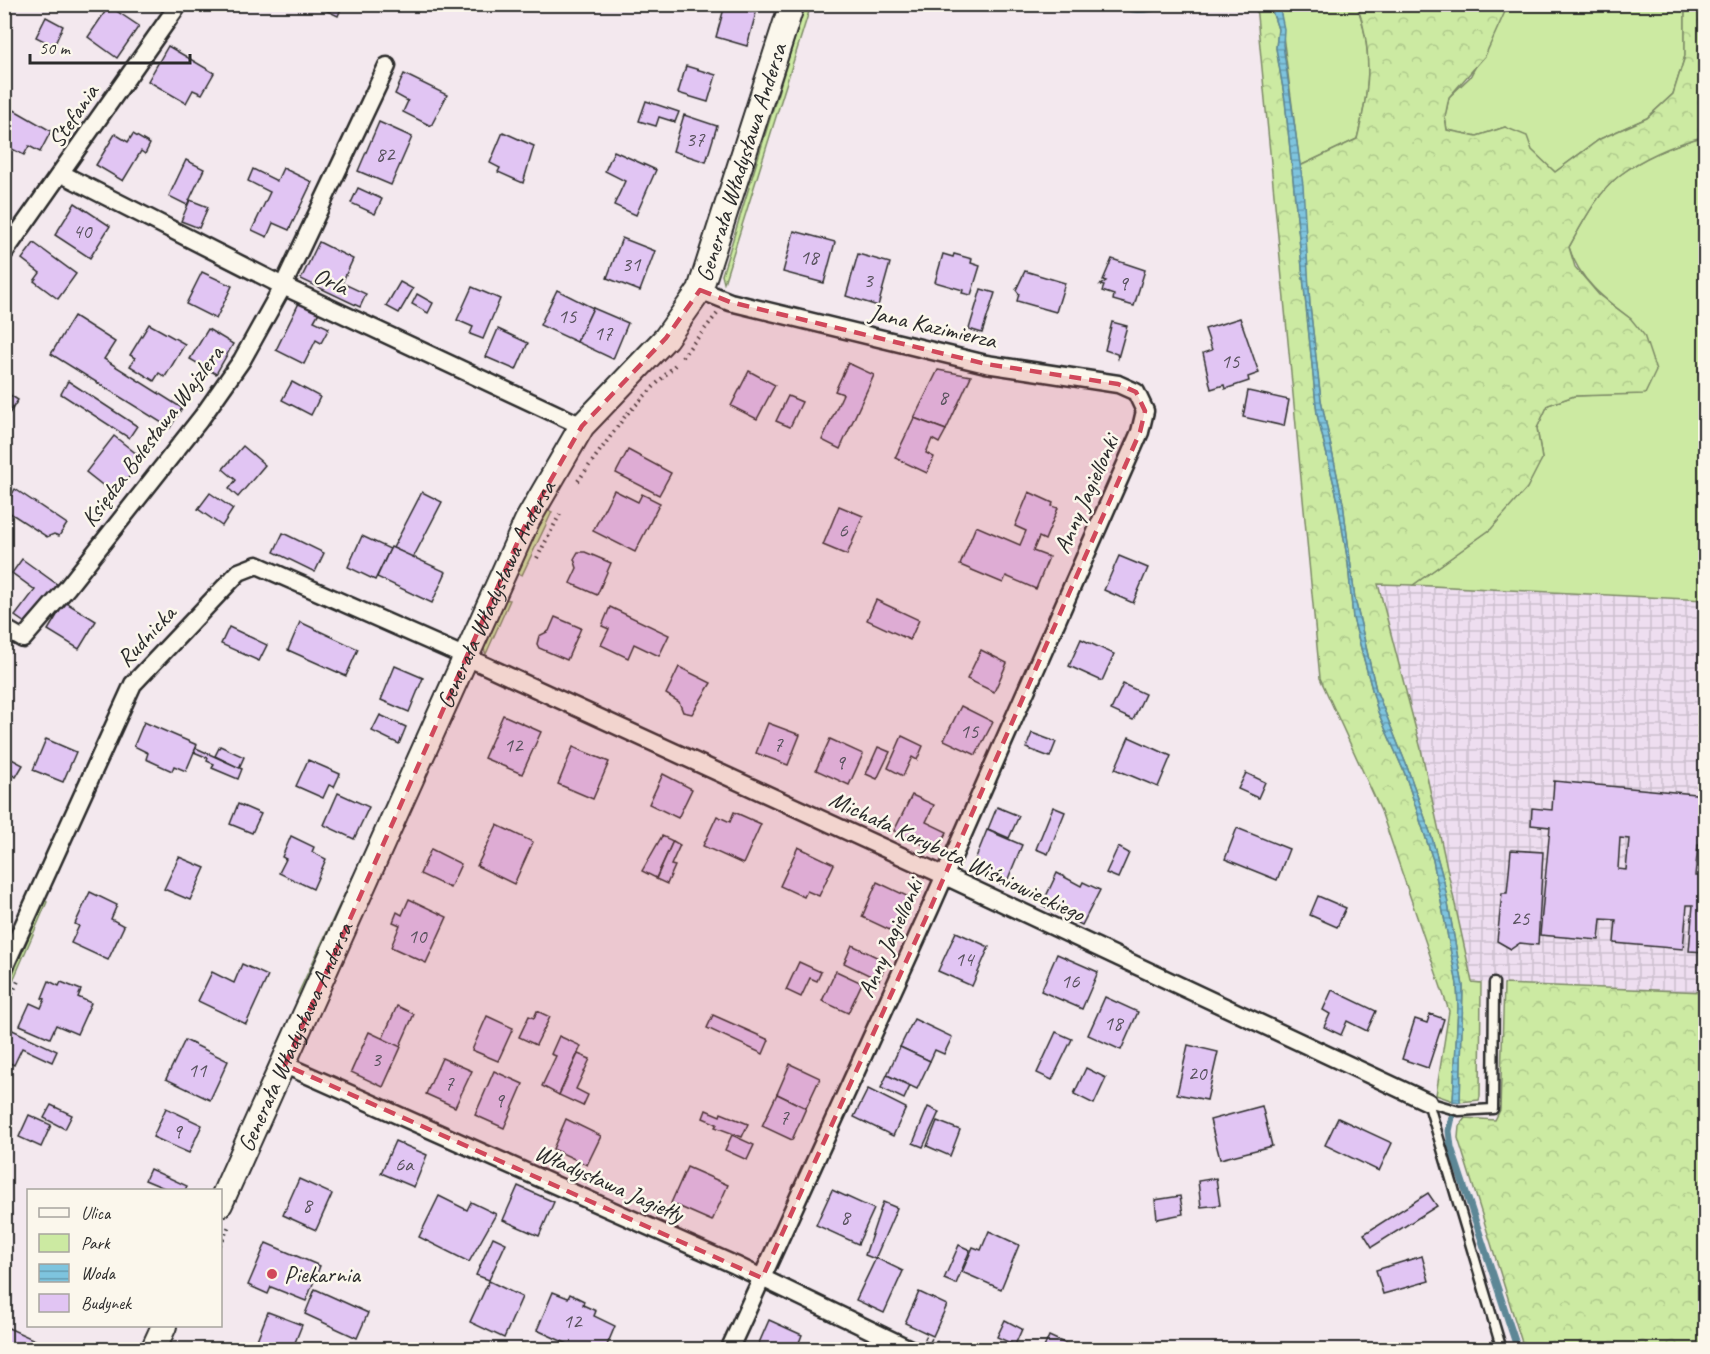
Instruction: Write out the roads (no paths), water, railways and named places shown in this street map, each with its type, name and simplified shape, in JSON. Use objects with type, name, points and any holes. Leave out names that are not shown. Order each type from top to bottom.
[{"type":"street","name":"Stefania","points":[[4,253],[62,174],[179,4]]},
{"type":"street","name":"Generała Władysława Andersa","points":[[222,1200],[285,1065],[464,656],[527,521],[582,426],[666,338],[700,290],[792,4]]},
{"type":"street","name":"Księdza Bolesława Wajzlera","points":[[4,628],[23,639],[67,588],[217,397],[242,360],[283,286],[387,66]]},
{"type":"street","name":"Orla","points":[[62,174],[283,286],[582,426]]},
{"type":"street","name":"Jana Kazimierza","points":[[700,290],[730,302],[986,364],[1118,384],[1136,392],[1145,411]]},
{"type":"street","name":"Anny Jagiellonki","points":[[729,1350],[945,876],[1140,432],[1145,411]]},
{"type":"street","name":"Rudnicka","points":[[4,968],[132,684],[239,572],[257,565],[266,568],[464,656]]},
{"type":"street","name":"Michała Korybuta Wiśniowieckiego","points":[[464,656],[945,876],[1436,1105]]},
{"type":"street","name":"Władysława Jagiełły","points":[[285,1065],[762,1278],[912,1350]]},
{"type":"street","points":[[153,1350],[164,1327]]},
{"type":"lane","points":[[1494,983],[1494,1106],[1487,1111],[1459,1110],[1436,1105],[1502,1350]]},
{"type":"water","points":[[1120,5],[1159,5],[1153,11],[1139,12],[1127,10]]},
{"type":"water","points":[[1270,5],[1279,5],[1284,29],[1283,45],[1303,185],[1310,306],[1321,400],[1343,503],[1355,599],[1376,690],[1406,764],[1432,838],[1444,882],[1463,986],[1460,1102],[1453,1101],[1457,984],[1433,860],[1405,774],[1378,712],[1353,618],[1348,563],[1337,497],[1317,414],[1285,100],[1276,48],[1278,29]]},
{"type":"waterway","points":[[1452,1117],[1449,1131],[1451,1147],[1518,1350]]},
{"type":"place","name":"Piekarnia","points":[[272,1274]]}]
